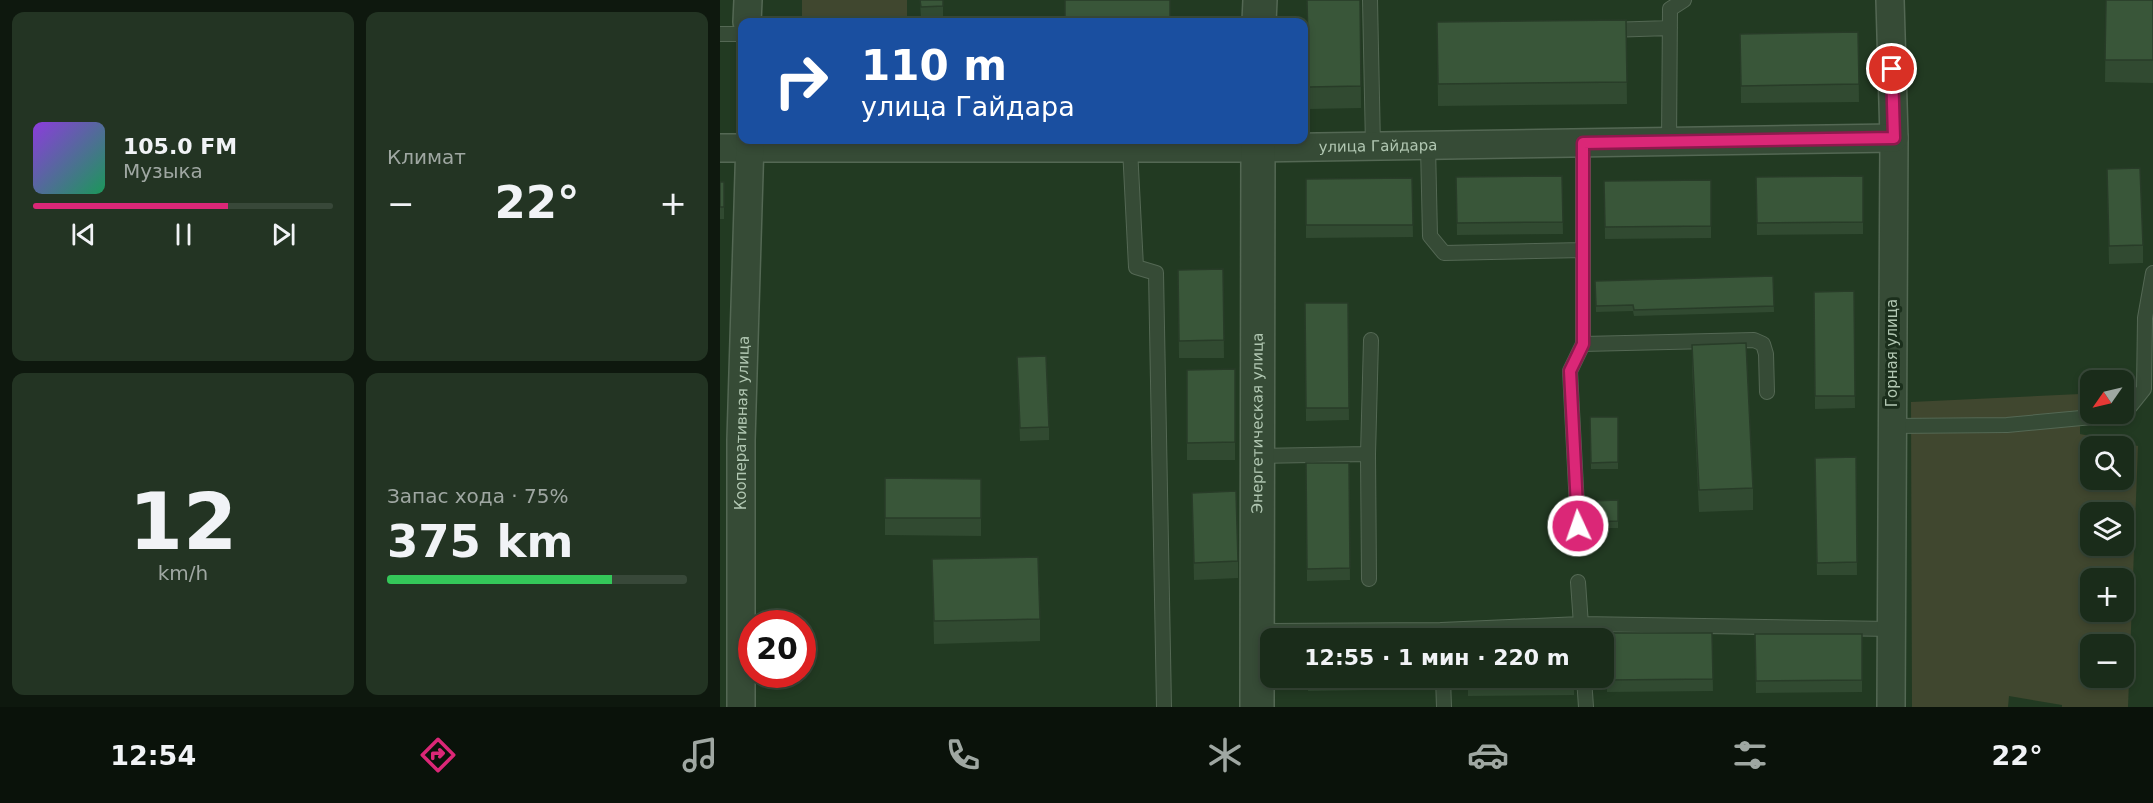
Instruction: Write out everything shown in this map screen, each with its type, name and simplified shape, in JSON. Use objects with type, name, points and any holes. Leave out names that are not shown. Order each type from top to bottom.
[{"type":"street","points":[[747,18],[748,0]]},
{"type":"street","points":[[1259,18],[1260,0]]},
{"type":"street","name":"Горная улица","points":[[1890,0],[1894,138],[1891,707]]},
{"type":"street","name":"улица Гайдара","points":[[720,148],[751,144],[1130,148],[1258,144],[1428,146],[1894,138]]},
{"type":"street","name":"Кооперативная улица","points":[[741,707],[730,440],[751,144]]},
{"type":"street","name":"Энергетическая улица","points":[[1257,707],[1258,144]]},
{"type":"lane","points":[[1370,0],[1373,146]]},
{"type":"lane","points":[[1669,142],[1670,9],[1684,0]]},
{"type":"lane","points":[[1599,30],[1670,28]]},
{"type":"lane","points":[[720,34],[738,34]]},
{"type":"lane","points":[[1578,526],[1570,371],[1583,344],[1583,143]]},
{"type":"lane","points":[[1428,146],[1430,236],[1444,253],[1583,250]]},
{"type":"lane","points":[[1130,148],[1136,267],[1156,273],[1164,707]]},
{"type":"lane","points":[[1892,426],[2007,425],[2124,414],[2144,389],[2145,318],[2153,273]]},
{"type":"lane","points":[[1369,579],[1368,454],[1371,340]]},
{"type":"lane","points":[[1583,344],[1754,340],[1763,344],[1767,354],[1767,392]]},
{"type":"lane","points":[[1257,456],[1368,454]]},
{"type":"lane","points":[[1578,582],[1581,628]]},
{"type":"lane","points":[[1530,628],[1581,624],[1891,629]]},
{"type":"lane","points":[[1443,688],[1444,707]]},
{"type":"lane","points":[[1585,688],[1586,707]]},
{"type":"green space","points":[[802,0],[907,0],[907,17],[802,18]]},
{"type":"green space","points":[[2080,394],[2080,434],[2090,436],[2080,436],[2080,490],[2134,490],[2134,445],[2138,446],[2134,550],[2134,502],[2080,502],[2080,556],[2134,556],[2133,568],[2080,568],[2080,622],[2131,622],[2131,634],[2080,634],[2080,688],[2129,688],[2128,707],[2062,707],[2062,705],[2009,696],[2008,707],[1912,707],[1911,402]]},
{"type":"building","points":[[920,0],[943,0],[943,6],[921,7]]},
{"type":"building","points":[[1065,0],[1170,0],[1170,18],[1065,18]]},
{"type":"building","points":[[1307,0],[1360,0],[1361,86],[1309,87]]},
{"type":"building","points":[[2106,0],[2153,0],[2153,60],[2105,60]]},
{"type":"building","points":[[1626,20],[1627,82],[1438,84],[1437,22]]},
{"type":"building","points":[[1858,32],[1859,84],[1741,86],[1740,34]]},
{"type":"building","points":[[2140,168],[2143,245],[2109,246],[2107,169]]},
{"type":"building","points":[[1562,176],[1563,222],[1457,223],[1456,177]]},
{"type":"building","points":[[1863,176],[1863,222],[1757,223],[1756,177]]},
{"type":"building","points":[[1412,178],[1413,225],[1306,225],[1306,179]]},
{"type":"building","points":[[1711,180],[1711,226],[1605,227],[1604,181]]},
{"type":"building","points":[[720,182],[724,182],[724,207],[720,207]]},
{"type":"building","points":[[1223,269],[1224,340],[1179,341],[1178,270]]},
{"type":"building","points":[[1773,276],[1774,306],[1634,310],[1633,305],[1596,306],[1595,281]]},
{"type":"building","points":[[1854,291],[1855,396],[1815,396],[1814,292]]},
{"type":"building","points":[[1305,303],[1348,303],[1349,408],[1306,408]]},
{"type":"building","points":[[1746,343],[1753,488],[1699,490],[1692,345]]},
{"type":"building","points":[[1046,356],[1049,427],[1020,428],[1017,357]]},
{"type":"building","points":[[1235,369],[1235,442],[1187,443],[1187,370]]},
{"type":"building","points":[[1590,417],[1618,417],[1618,462],[1591,463]]},
{"type":"building","points":[[1856,457],[1857,562],[1817,563],[1815,458]]},
{"type":"building","points":[[1306,463],[1349,463],[1350,568],[1307,569]]},
{"type":"building","points":[[885,478],[981,479],[981,518],[885,518]]},
{"type":"building","points":[[1236,491],[1238,561],[1194,563],[1192,493]]},
{"type":"building","points":[[1618,500],[1618,521],[1590,522],[1590,501]]},
{"type":"building","points":[[1038,557],[1040,619],[934,621],[932,559]]},
{"type":"building","points":[[1614,633],[1712,633],[1713,679],[1614,680]]},
{"type":"building","points":[[1755,634],[1862,634],[1862,680],[1756,681]]},
{"type":"route","points":[[1578,526],[1570,371],[1583,344],[1583,143],[1894,138],[1892,69]]}]
